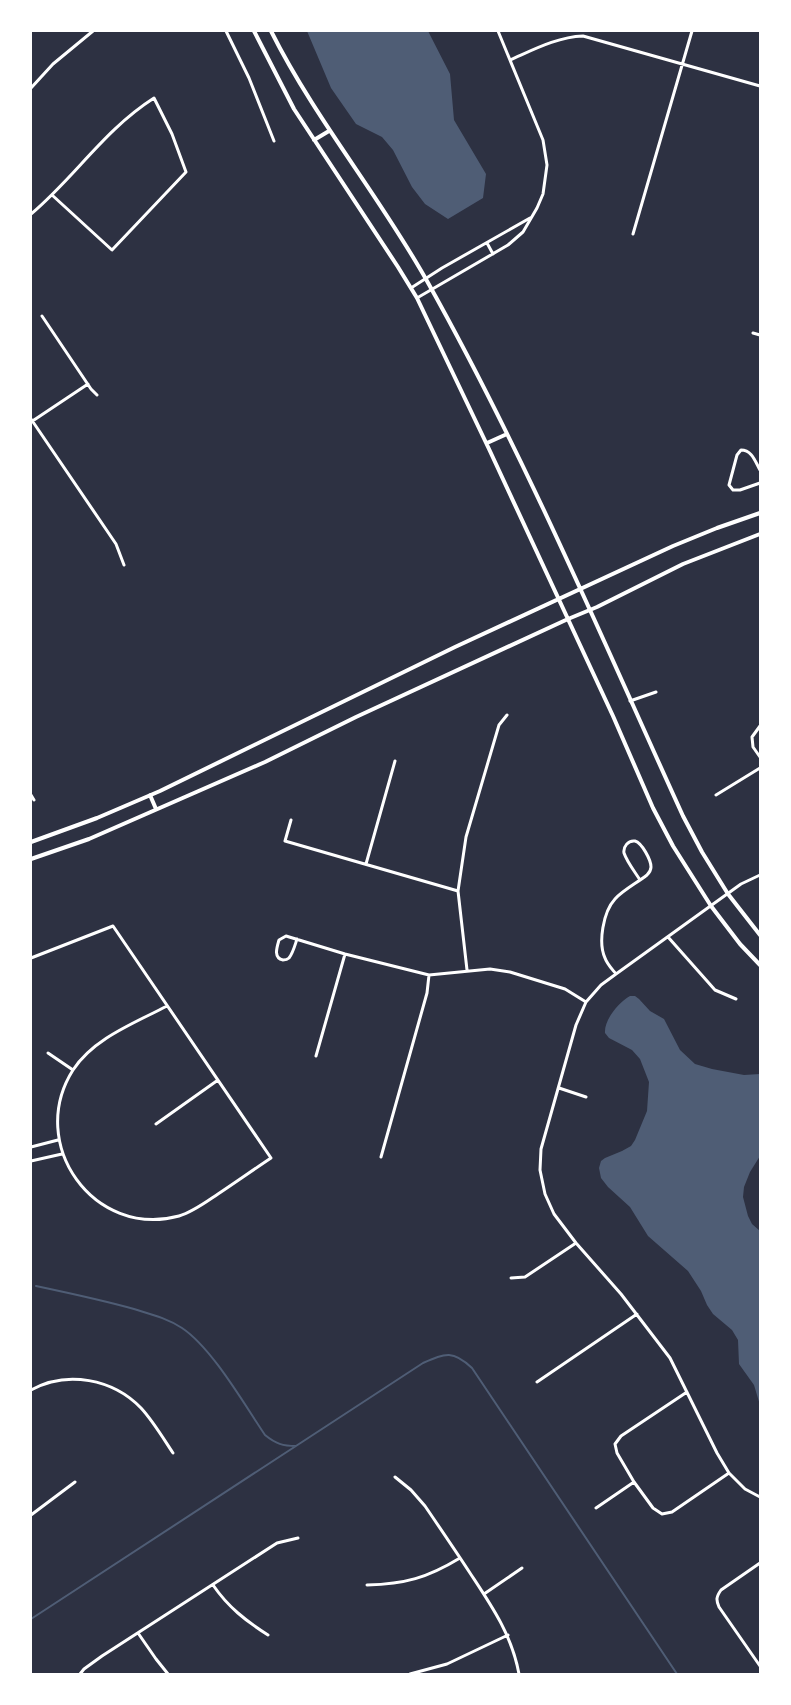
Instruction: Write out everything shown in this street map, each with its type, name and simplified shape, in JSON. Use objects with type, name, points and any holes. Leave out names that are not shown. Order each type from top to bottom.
[{"type":"main road","points":[[254,31],[281,86],[314,140],[417,298],[487,443],[613,716],[653,808],[673,846],[711,906],[740,944],[760,965]]},
{"type":"main road","points":[[271,31],[288,66],[426,278],[507,434],[580,589],[683,816],[702,852],[728,894],[760,935]]},
{"type":"main road","points":[[314,140],[329,131]]},
{"type":"main road","points":[[487,443],[507,434]]},
{"type":"main road","points":[[31,842],[97,818],[150,795],[455,647],[673,546],[717,528],[760,513]]},
{"type":"main road","points":[[31,859],[89,839],[265,762],[356,717],[589,610],[683,564],[760,534]]},
{"type":"main road","points":[[150,795],[156,809]]},
{"type":"street","points":[[31,88],[53,64],[94,31]]},
{"type":"street","points":[[226,31],[249,78],[274,141]]},
{"type":"street","points":[[417,298],[508,245],[523,232],[537,208],[543,194],[547,165],[543,140],[498,31]]},
{"type":"street","points":[[633,234],[692,31]]},
{"type":"street","points":[[510,60],[559,40],[572,36],[583,36],[760,86]]},
{"type":"street","points":[[31,214],[52,194],[115,127],[134,110],[154,98],[172,134],[186,172],[112,250],[52,194]]},
{"type":"street","points":[[411,288],[531,217]]},
{"type":"street","points":[[487,243],[493,254]]},
{"type":"street","points":[[42,316],[97,395]]},
{"type":"street","points":[[753,333],[760,335]]},
{"type":"street","points":[[88,384],[31,421],[116,544],[124,565]]},
{"type":"street","points":[[760,470],[751,453],[747,450],[741,450],[737,455],[729,485],[733,490],[740,490],[760,483]]},
{"type":"street","points":[[630,701],[656,692]]},
{"type":"street","points":[[467,970],[458,891],[466,837],[499,724],[507,715]]},
{"type":"street","points":[[759,727],[752,737],[753,747],[760,757]]},
{"type":"street","points":[[366,864],[396,761]]},
{"type":"street","points":[[716,795],[760,768]]},
{"type":"street","points":[[31,795],[34,800]]},
{"type":"street","points":[[291,820],[285,841],[458,891]]},
{"type":"street","points":[[616,974],[605,959],[601,943],[603,928],[609,907],[615,899],[647,875],[650,871],[651,865],[640,844],[635,841],[626,845],[624,849],[625,855],[640,880]]},
{"type":"street","points":[[760,875],[741,884],[616,974],[601,985],[586,1002],[576,1025],[541,1149],[540,1170],[545,1194],[554,1214],[637,1314],[670,1358],[717,1453],[729,1473],[745,1489],[760,1497]]},
{"type":"street","points":[[31,958],[113,926],[271,1158],[194,1209],[180,1216],[161,1219],[142,1219],[124,1214],[106,1206],[91,1196],[78,1182],[62,1154],[58,1140],[58,1115],[60,1099],[66,1084],[82,1058],[96,1046],[167,1006]]},
{"type":"street","points":[[297,939],[290,957],[286,960],[281,960],[277,957],[276,952],[279,940],[286,936],[297,939],[345,954],[429,975],[490,968],[510,972],[565,989],[586,1002]]},
{"type":"street","points":[[668,937],[715,990],[736,999]]},
{"type":"street","points":[[316,1056],[345,954]]},
{"type":"street","points":[[381,1157],[427,993],[429,975]]},
{"type":"street","points":[[48,1053],[74,1070]]},
{"type":"street","points":[[156,1124],[218,1080]]},
{"type":"street","points":[[559,1088],[586,1097]]},
{"type":"street","points":[[31,1146],[58,1140]]},
{"type":"street","points":[[31,1161],[62,1154]]},
{"type":"street","points":[[511,1278],[525,1277],[576,1242]]},
{"type":"street","points":[[537,1382],[637,1314]]},
{"type":"street","points":[[31,1390],[45,1384],[71,1379],[94,1382],[114,1389],[131,1399],[146,1414],[172,1453]]},
{"type":"street","points":[[687,1392],[621,1436],[615,1444],[616,1454],[653,1508],[662,1514],[672,1512],[729,1473]]},
{"type":"street","points":[[395,1477],[411,1490],[425,1506],[497,1614],[508,1635],[519,1674]]},
{"type":"street","points":[[31,1514],[75,1482]]},
{"type":"street","points":[[596,1508],[634,1482]]},
{"type":"street","points":[[80,1674],[84,1669],[138,1633],[277,1544],[298,1538]]},
{"type":"street","points":[[367,1585],[388,1584],[424,1577],[442,1569],[460,1558]]},
{"type":"street","points":[[760,1563],[727,1585],[717,1595],[719,1608],[760,1666]]},
{"type":"street","points":[[484,1594],[522,1568]]},
{"type":"street","points":[[213,1585],[222,1599],[234,1611],[268,1635]]},
{"type":"street","points":[[138,1633],[168,1674]]},
{"type":"street","points":[[410,1674],[447,1664],[508,1635]]},
{"type":"water","points":[[307,31],[428,31],[450,74],[454,120],[486,174],[483,198],[448,219],[425,204],[412,187],[393,150],[382,137],[356,124],[331,88]]},
{"type":"water","points":[[630,996],[635,996],[650,1011],[664,1019],[680,1050],[695,1064],[744,1075],[760,1074],[760,1156],[750,1172],[744,1187],[743,1197],[748,1216],[752,1224],[760,1231],[760,1405],[754,1385],[739,1364],[738,1340],[732,1330],[713,1314],[688,1271],[648,1236],[630,1207],[608,1187],[601,1178],[599,1168],[601,1161],[631,1146],[647,1111],[649,1082],[640,1059],[632,1050],[609,1038],[605,1033],[605,1028],[609,1017],[625,999]]},
{"type":"waterway","points":[[36,1286],[134,1309],[164,1319],[182,1328],[193,1337],[216,1362],[265,1435],[280,1444],[296,1446]]},
{"type":"waterway","points":[[31,1619],[423,1363],[444,1355],[449,1355],[460,1358],[472,1368],[677,1674]]}]
